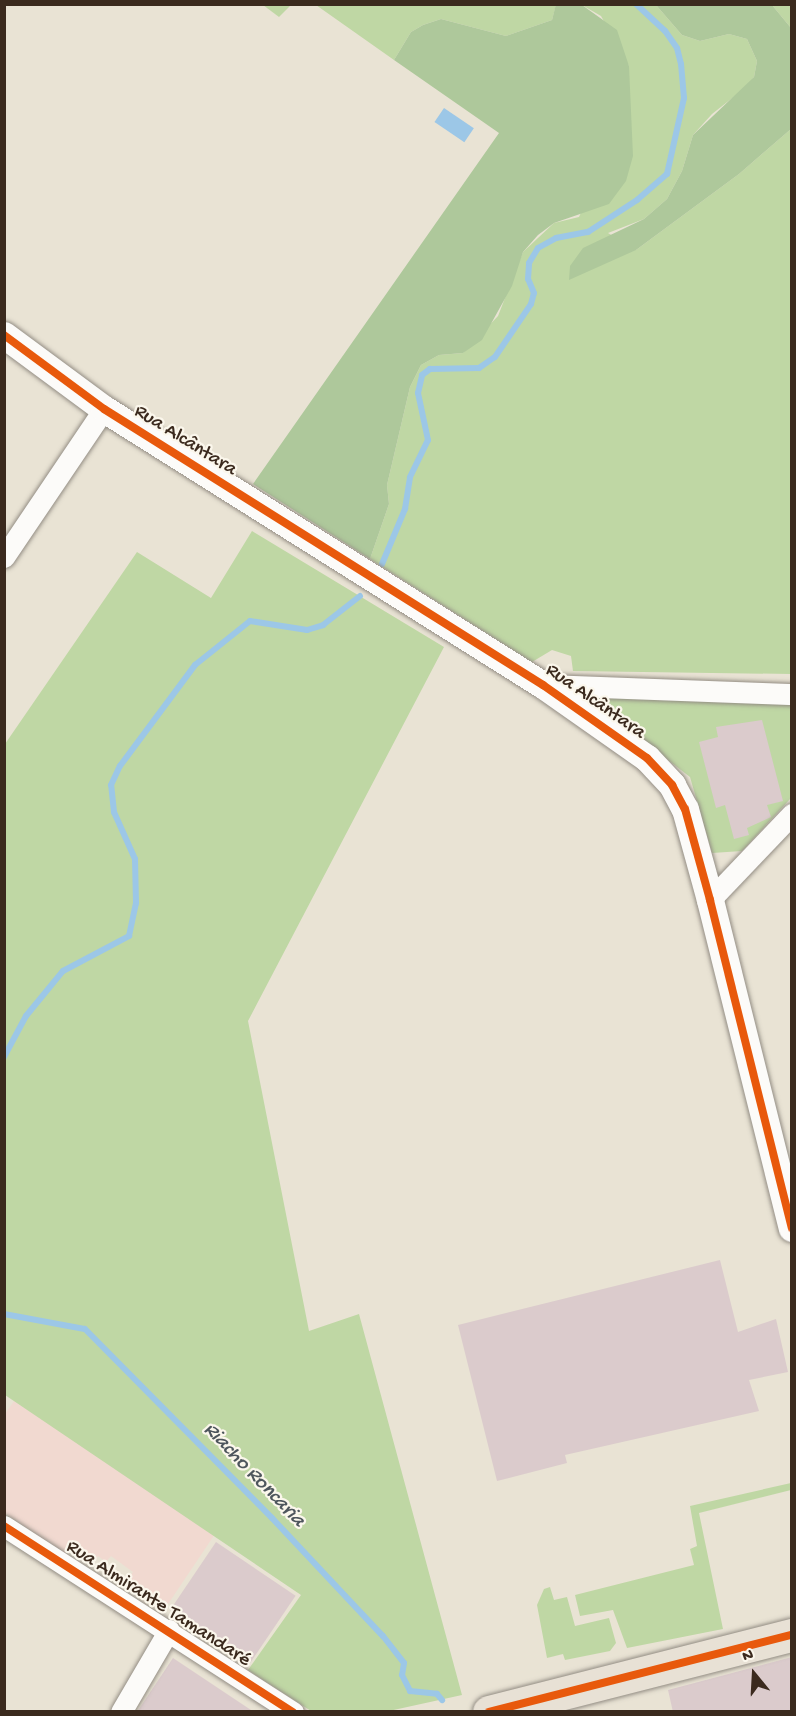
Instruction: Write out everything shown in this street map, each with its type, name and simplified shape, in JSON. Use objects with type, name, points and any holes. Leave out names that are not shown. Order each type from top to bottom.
[{"type":"main road","points":[[489,1712],[792,1635]]},
{"type":"street","points":[[4,335],[104,410]]},
{"type":"street","name":"Rua Alcântara","points":[[4,557],[104,410],[543,685],[647,758],[672,785],[685,809],[792,1228]]},
{"type":"street","points":[[543,685],[792,694]]},
{"type":"street","points":[[710,900],[792,814]]},
{"type":"street","name":"Rua Almirante Tamandaré","points":[[4,1526],[169,1630],[285,1709]]},
{"type":"street","points":[[122,1712],[169,1630]]},
{"type":"shaded area","points":[[14,1401],[215,1534],[162,1613],[123,1586],[133,1572],[111,1556],[106,1562],[98,1556],[92,1565],[69,1549],[65,1555],[5,1513],[5,1414]]},
{"type":"green space","points":[[556,4],[582,5],[617,30],[629,66],[633,156],[626,181],[609,204],[554,223],[538,235],[523,252],[512,286],[482,340],[463,353],[439,355],[421,365],[410,387],[387,485],[389,504],[370,559],[253,484],[499,133],[394,60],[411,32],[423,25],[441,19],[506,36],[552,20]]},
{"type":"green space","points":[[263,5],[291,5],[279,17]]},
{"type":"green space","points":[[316,5],[556,5],[552,20],[506,36],[441,19],[423,25],[411,32],[394,60]]},
{"type":"green space","points":[[582,5],[656,5],[682,35],[700,41],[729,34],[747,39],[757,61],[754,77],[745,88],[712,114],[693,135],[682,171],[667,199],[644,219],[608,233],[636,250],[739,174],[791,129],[791,674],[573,671],[571,656],[552,650],[532,662],[370,559],[389,504],[387,485],[410,387],[421,365],[439,355],[463,353],[498,316],[523,252],[554,223],[579,217],[629,106],[629,66],[601,16]]},
{"type":"green space","points":[[656,5],[772,5],[791,28],[791,129],[739,174],[636,250],[569,280],[570,266],[583,248],[644,219],[667,199],[682,171],[693,135],[754,77],[757,61],[747,39],[729,34],[700,41],[682,35]]},
{"type":"green space","points":[[772,5],[791,5],[791,28]]},
{"type":"green space","points":[[252,531],[444,647],[248,1021],[309,1331],[359,1314],[462,1695],[389,1711],[311,1711],[248,1670],[301,1595],[5,1395],[5,744],[137,552],[211,598]]},
{"type":"green space","points":[[594,694],[791,700],[791,798],[742,851],[712,853],[690,777],[596,704]]},
{"type":"green space","points":[[791,1483],[791,1490],[699,1513],[723,1629],[627,1648],[613,1610],[580,1616],[575,1595],[694,1565],[690,1549],[697,1546],[690,1506]]},
{"type":"green space","points":[[550,1587],[554,1600],[567,1597],[575,1626],[609,1618],[616,1643],[610,1651],[565,1660],[563,1654],[547,1658],[537,1605],[544,1589]]},
{"type":"water","points":[[444,108],[474,128],[464,142],[434,122]]},
{"type":"building","points":[[762,720],[783,801],[767,805],[771,817],[747,828],[749,835],[734,839],[725,805],[716,808],[699,742],[718,737],[716,727]]},
{"type":"building","points":[[720,1260],[738,1332],[776,1319],[788,1372],[749,1380],[759,1411],[565,1455],[567,1463],[497,1481],[458,1325]]},
{"type":"building","points":[[216,1542],[296,1596],[250,1664],[170,1610]]},
{"type":"building","points":[[792,1657],[792,1712],[673,1712],[668,1690]]},
{"type":"building","points":[[173,1658],[254,1712],[137,1712]]},
{"type":"waterway","name":"Riacho Roncaria","points":[[382,564],[405,509],[410,477],[428,440],[418,393],[422,375],[430,369],[479,368],[495,357],[531,304],[534,293],[528,279],[529,263],[538,248],[556,238],[588,232],[637,200],[667,174],[684,98],[681,64],[677,48],[665,31],[636,4]]},
{"type":"waterway","name":"Riacho Roncaria","points":[[4,1057],[26,1016],[63,971],[129,936],[136,903],[135,859],[114,812],[111,785],[120,766],[195,665],[250,621],[307,630],[323,625],[360,596]]},
{"type":"waterway","name":"Riacho Roncaria","points":[[4,1314],[85,1329],[272,1518],[383,1636],[404,1663],[402,1675],[410,1691],[437,1694],[442,1700]]},
{"type":"cycle path","points":[[4,335],[104,409],[543,685],[647,758],[672,785],[685,809],[710,900],[792,1228]]},
{"type":"cycle path","points":[[4,1526],[293,1712]]},
{"type":"cycle path","points":[[489,1712],[792,1635]]}]
